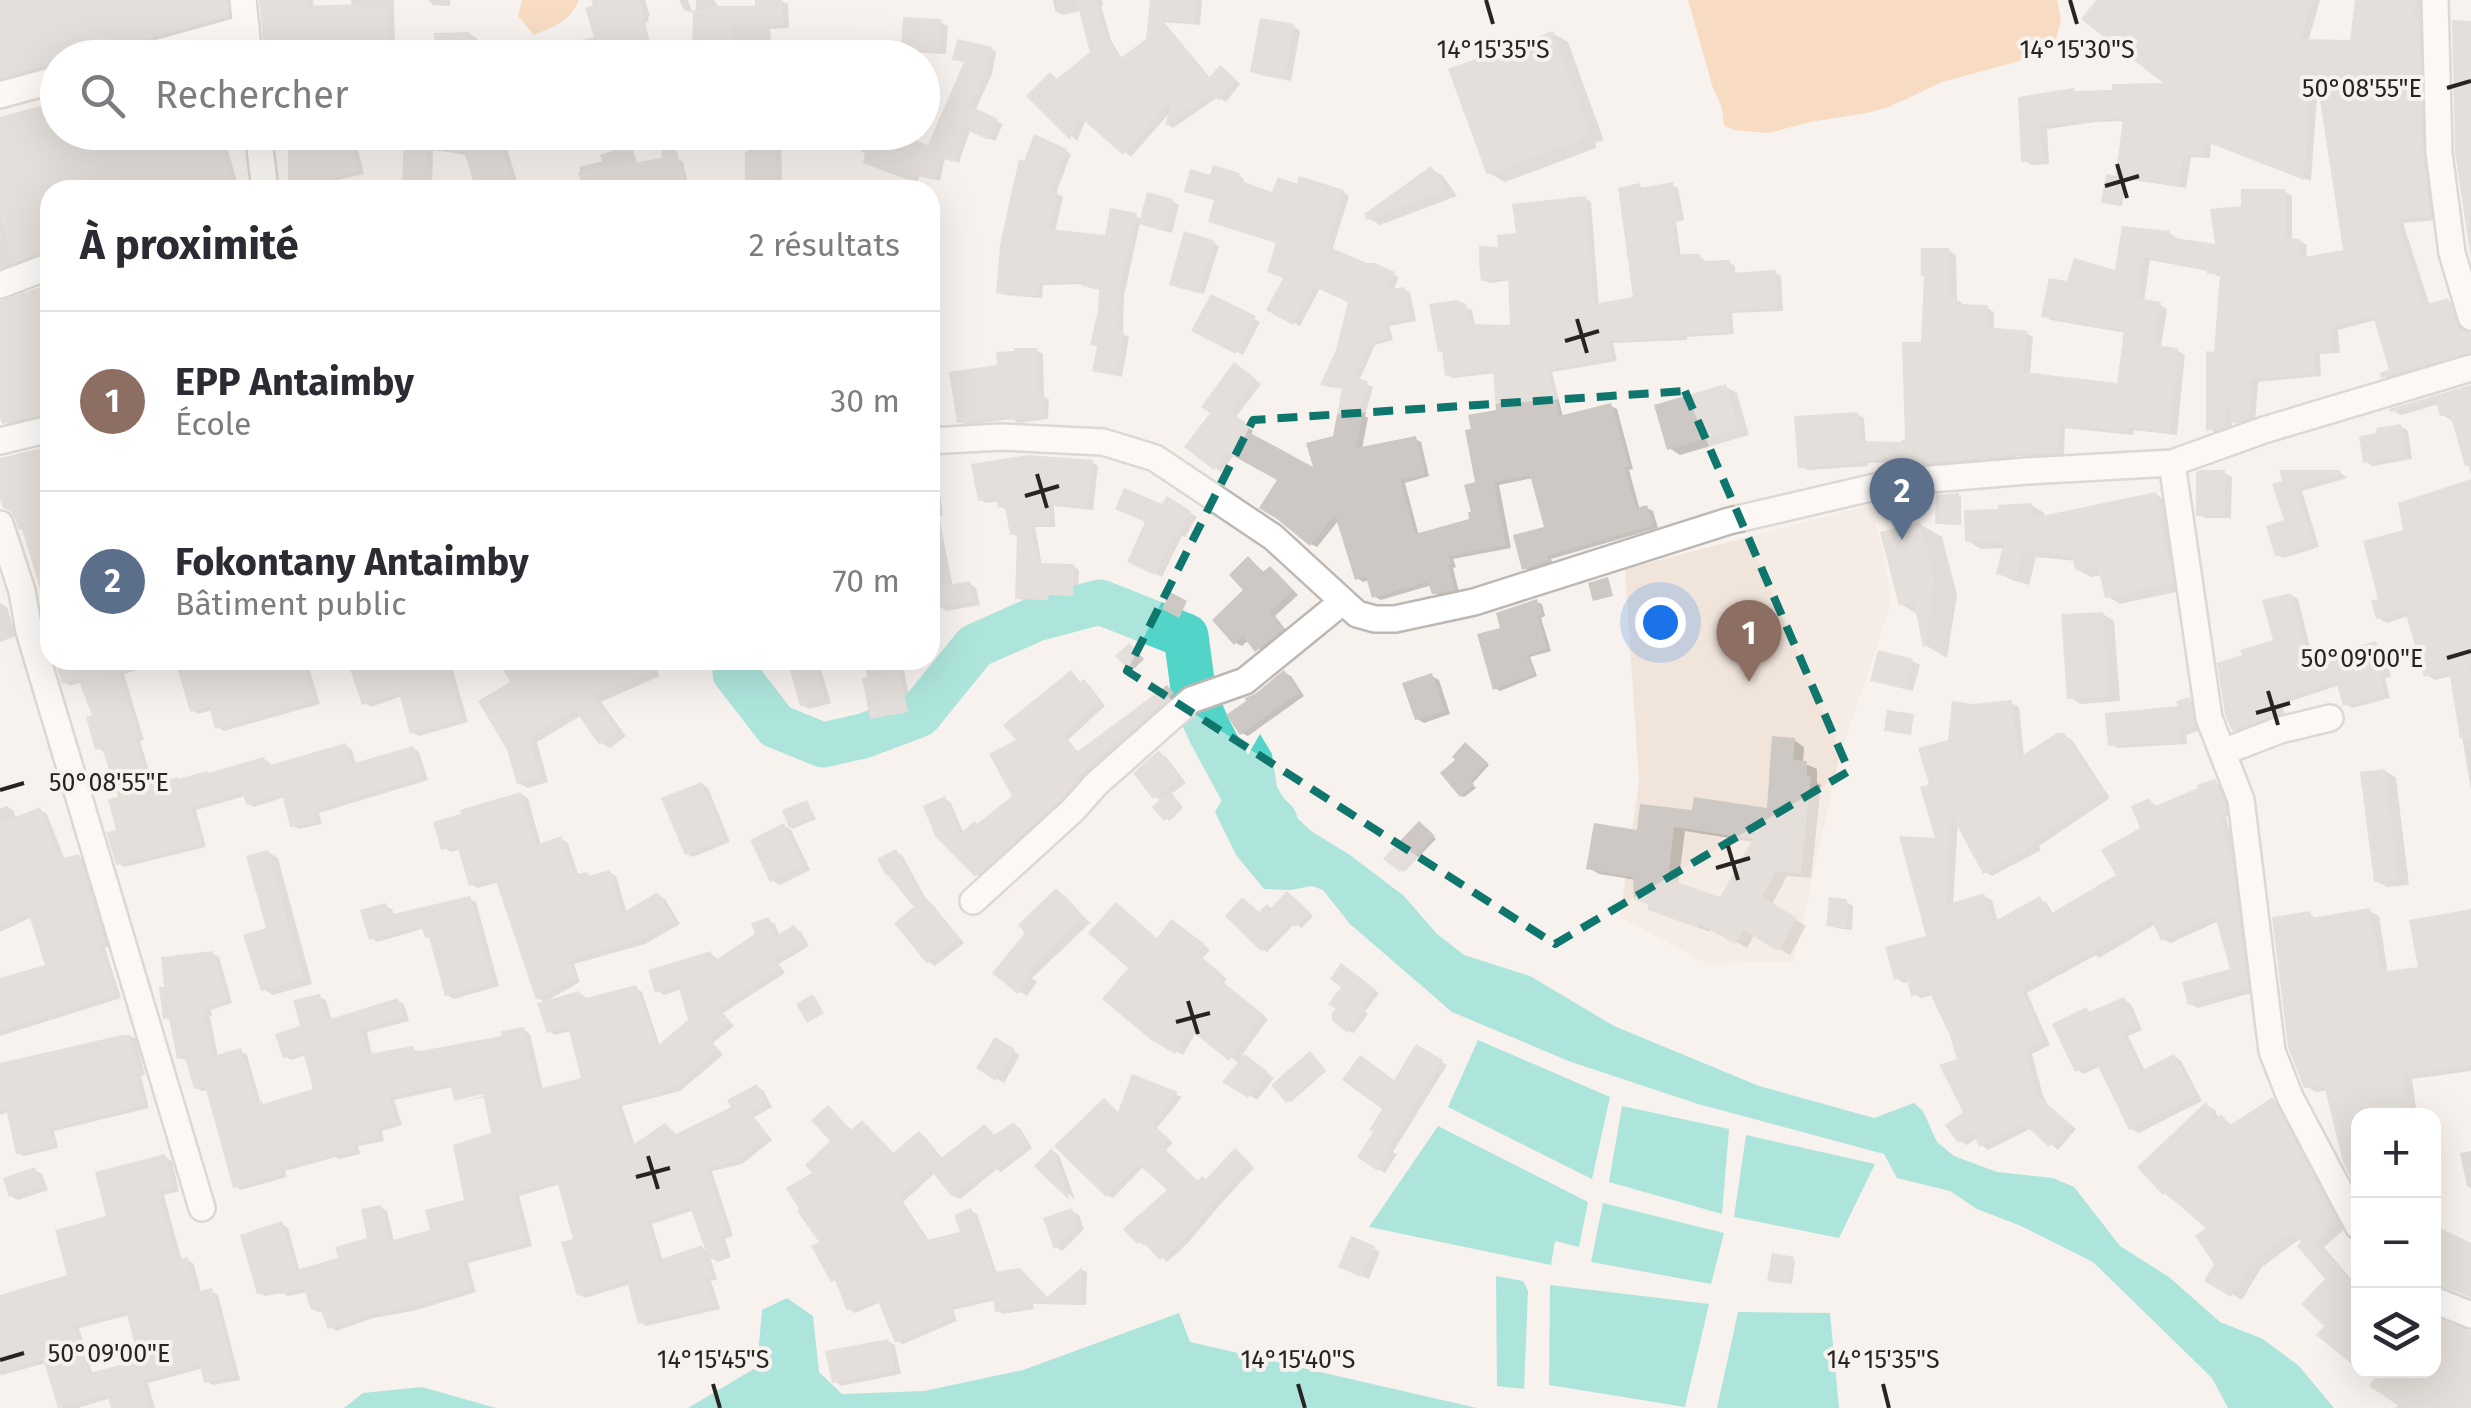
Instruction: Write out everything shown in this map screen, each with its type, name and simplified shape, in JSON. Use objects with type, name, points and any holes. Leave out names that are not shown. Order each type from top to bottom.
[{"type":"street","points":[[243,0],[247,40]]},
{"type":"street","points":[[2436,0],[2439,153],[2452,254],[2471,317]]},
{"type":"street","points":[[202,40],[246,28]]},
{"type":"street","points":[[0,94],[40,84]]},
{"type":"street","points":[[260,150],[264,180]]},
{"type":"street","points":[[0,285],[40,270]]},
{"type":"street","points":[[940,440],[1001,437],[1103,442],[1155,458],[1273,537],[1342,602],[1357,614],[1375,620],[1474,602],[1730,521],[1896,482],[2172,462],[2471,368]]},
{"type":"street","points":[[0,440],[40,431]]},
{"type":"street","points":[[2172,462],[2209,718],[2242,800],[2272,1051],[2290,1097],[2351,1213]]},
{"type":"street","points":[[0,524],[22,592],[38,611],[28,631],[202,1208]]},
{"type":"street","points":[[973,901],[1096,784],[1195,698],[1244,681],[1342,602]]},
{"type":"street","points":[[2223,752],[2280,730],[2330,718]]},
{"type":"street","points":[[2441,1303],[2471,1315]]},
{"type":"highlighted area","points":[[1685,391],[1849,771],[1555,944],[1127,671],[1253,420]]},
{"type":"shaded area","points":[[522,0],[579,0],[566,19],[534,35],[518,16]]},
{"type":"shaded area","points":[[1688,0],[2057,0],[2061,20],[2055,43],[2038,56],[1942,82],[1889,107],[1769,133],[1734,130],[1724,125]]},
{"type":"shaded area","points":[[1871,505],[1891,604],[1839,759],[1794,961],[1708,964],[1620,917],[1639,782],[1625,569]]},
{"type":"water","points":[[1260,734],[1272,754],[1277,787],[1294,815],[1404,896],[1437,934],[1464,955],[1530,976],[1614,1026],[1759,1086],[1874,1118],[1914,1103],[1923,1111],[1937,1142],[1954,1156],[1997,1172],[2053,1178],[2074,1187],[2120,1246],[2169,1277],[2220,1322],[2263,1339],[2299,1366],[2334,1408],[2228,1408],[2212,1378],[2093,1262],[1977,1209],[1950,1191],[1897,1178],[1884,1154],[1698,1104],[1571,1062],[1452,1012],[1350,924],[1323,890],[1312,886],[1264,889],[1236,855],[1215,812]]},
{"type":"water","points":[[1478,1040],[1610,1097],[1592,1179],[1448,1107]]},
{"type":"water","points":[[1622,1106],[1729,1129],[1722,1214],[1609,1182]]},
{"type":"water","points":[[1438,1126],[1588,1202],[1579,1247],[1555,1241],[1551,1265],[1369,1227]]},
{"type":"water","points":[[1746,1135],[1875,1164],[1839,1238],[1734,1217]]},
{"type":"water","points":[[1603,1203],[1724,1233],[1711,1284],[1591,1262]]},
{"type":"water","points":[[1496,1276],[1523,1281],[1528,1291],[1524,1389],[1497,1386]]},
{"type":"water","points":[[1550,1285],[1709,1304],[1685,1407],[1549,1385]]},
{"type":"water","points":[[787,1298],[813,1316],[819,1372],[842,1394],[924,1391],[1023,1370],[1179,1313],[1190,1342],[1477,1408],[688,1408],[757,1367],[762,1310]]},
{"type":"water","points":[[1738,1312],[1830,1313],[1839,1408],[1717,1408]]},
{"type":"water","points":[[422,1387],[496,1408],[344,1408],[363,1393]]},
{"type":"building","points":[[0,0],[227,0],[228,16],[140,40],[40,40],[40,66],[0,78]]},
{"type":"building","points":[[259,0],[387,8],[388,40],[263,40]]},
{"type":"building","points":[[591,0],[640,0],[649,40],[582,40],[594,37],[585,8],[593,5]]},
{"type":"building","points":[[755,0],[782,0],[783,25],[732,28],[732,40],[692,40],[693,10],[708,10],[708,6],[755,6]]},
{"type":"building","points":[[1076,0],[1095,0],[1105,34],[1119,59],[1146,39],[1150,0],[1196,0],[1194,23],[1162,20],[1209,78],[1220,65],[1236,79],[1219,100],[1211,94],[1165,126],[1172,99],[1123,155],[1079,116],[1070,140],[1026,96],[1050,72],[1057,79],[1090,52]]},
{"type":"building","points":[[2096,0],[2312,0],[2301,39],[2350,40],[2355,0],[2416,0],[2413,20],[2419,20],[2423,153],[2431,216],[2397,220],[2424,305],[2448,298],[2459,328],[2471,333],[2471,352],[2381,378],[2380,373],[2389,370],[2373,316],[2331,327],[2333,350],[2313,351],[2315,373],[2251,379],[2249,418],[2233,424],[2226,399],[2225,427],[2206,431],[2206,351],[2214,352],[2220,274],[2143,257],[2137,298],[2161,302],[2154,345],[2178,348],[2170,433],[2059,426],[2057,453],[1902,465],[1902,459],[1861,460],[1798,468],[1794,416],[1858,412],[1860,441],[1905,440],[1902,342],[1921,342],[1921,248],[1949,248],[1950,296],[1955,296],[1955,304],[1988,305],[1987,327],[2027,331],[2023,372],[2117,383],[2124,331],[2041,317],[2049,278],[2067,281],[2074,258],[2115,270],[2122,226],[2170,231],[2169,237],[2215,244],[2210,209],[2241,206],[2241,189],[2285,189],[2285,238],[2300,239],[2299,258],[2343,250],[2319,94],[2310,94],[2304,180],[2204,141],[2203,156],[2184,154],[2179,186],[2116,175],[2123,118],[2040,126],[2043,161],[2021,162],[2018,97],[2074,88],[2112,90],[2112,84],[2163,83],[2081,19]]},
{"type":"building","points":[[903,17],[941,19],[940,40],[902,40]]},
{"type":"building","points":[[1260,18],[1294,24],[1284,79],[1250,72]]},
{"type":"building","points":[[2452,20],[2471,21],[2471,260],[2455,152]]},
{"type":"building","points":[[1553,31],[1590,133],[1487,175],[1448,69]]},
{"type":"building","points":[[470,32],[470,40],[435,40],[434,33]]},
{"type":"building","points":[[957,39],[992,47],[987,70],[971,106],[998,119],[989,140],[964,129],[953,162],[939,157],[934,180],[914,175],[908,180],[863,163],[865,153],[861,150],[940,150],[940,117],[964,62],[952,60]]},
{"type":"building","points":[[40,106],[40,150],[223,150],[231,179],[40,180],[40,254],[13,263],[0,214],[0,117]]},
{"type":"building","points":[[1034,134],[1067,149],[1051,190],[1058,191],[1050,229],[1105,235],[1110,208],[1137,213],[1119,292],[1118,331],[1124,332],[1117,376],[1092,371],[1097,346],[1090,345],[1099,289],[1082,286],[1083,282],[1038,283],[1037,296],[996,293],[1000,245],[1019,159],[1024,161]]},
{"type":"building","points":[[288,150],[353,150],[358,171],[318,180],[288,180]]},
{"type":"building","points":[[403,150],[426,150],[425,180],[402,180]]},
{"type":"building","points":[[502,150],[512,180],[473,180],[464,152]]},
{"type":"building","points":[[661,150],[676,150],[684,180],[580,180],[578,172],[662,158]]},
{"type":"building","points":[[775,151],[776,180],[745,180],[745,152]]},
{"type":"building","points":[[1213,165],[1240,173],[1238,180],[1272,192],[1278,177],[1297,184],[1299,176],[1344,190],[1327,246],[1395,272],[1387,290],[1404,287],[1411,318],[1385,324],[1389,338],[1369,343],[1354,377],[1368,381],[1356,448],[1416,436],[1425,474],[1400,480],[1415,534],[1469,519],[1464,485],[1475,482],[1465,430],[1471,429],[1468,415],[1496,410],[1493,371],[1445,376],[1429,304],[1456,300],[1466,304],[1470,324],[1510,325],[1508,278],[1481,281],[1479,246],[1498,247],[1497,235],[1516,233],[1512,204],[1586,196],[1594,304],[1633,297],[1618,188],[1673,182],[1680,218],[1672,220],[1676,254],[1700,254],[1700,261],[1730,260],[1730,273],[1776,270],[1778,308],[1727,311],[1729,332],[1609,341],[1612,358],[1548,370],[1559,416],[1611,403],[1636,508],[1647,505],[1653,525],[1547,556],[1548,561],[1522,570],[1513,535],[1544,527],[1530,475],[1494,482],[1506,545],[1449,556],[1455,590],[1432,594],[1428,582],[1372,598],[1366,577],[1355,580],[1335,515],[1310,546],[1259,508],[1277,480],[1228,453],[1214,470],[1184,447],[1210,413],[1201,407],[1234,362],[1256,379],[1231,412],[1249,426],[1245,430],[1313,467],[1306,443],[1333,436],[1342,388],[1320,385],[1336,350],[1348,302],[1314,287],[1293,325],[1266,310],[1283,278],[1267,272],[1276,243],[1208,222],[1214,200],[1184,192],[1190,169],[1210,175]]},
{"type":"building","points":[[1431,166],[1447,190],[1367,220],[1364,214]]},
{"type":"building","points":[[2106,174],[2124,177],[2120,206],[2101,203]]},
{"type":"building","points":[[1147,192],[1173,199],[1164,231],[1139,224]]},
{"type":"building","points":[[1184,231],[1215,241],[1198,293],[1169,285]]},
{"type":"building","points":[[40,287],[40,415],[2,424],[0,417],[0,301]]},
{"type":"building","points":[[1211,294],[1256,316],[1236,354],[1191,331]]},
{"type":"building","points":[[1037,348],[1042,416],[957,423],[949,372],[997,365],[996,352]]},
{"type":"building","points":[[1726,384],[1739,429],[1667,450],[1654,405]]},
{"type":"building","points":[[2471,385],[2471,465],[2465,466],[2450,414],[2440,416],[2435,399],[2390,412],[2389,409]]},
{"type":"building","points":[[2401,424],[2406,456],[2363,463],[2359,436],[2377,433],[2376,428]]},
{"type":"building","points":[[40,448],[40,588],[22,529],[19,530],[0,499],[0,458]]},
{"type":"building","points":[[1028,455],[1093,460],[1087,508],[1049,504],[1050,525],[1030,525],[1038,563],[1074,564],[1073,596],[1015,599],[1017,534],[1010,535],[1005,507],[998,508],[996,498],[978,501],[971,464]]},
{"type":"building","points":[[2225,470],[2225,516],[2196,516],[2196,472]]},
{"type":"building","points":[[2279,470],[2340,470],[2341,475],[2296,488],[2314,544],[2275,556],[2266,526],[2284,520],[2272,484],[2282,481]]},
{"type":"building","points":[[2471,479],[2471,738],[2460,739],[2449,671],[2424,677],[2405,611],[2376,619],[2371,601],[2378,599],[2363,541],[2403,530],[2398,503]]},
{"type":"building","points":[[1124,488],[1162,504],[1167,496],[1191,511],[1174,534],[1155,575],[1127,562],[1145,522],[1115,509]]},
{"type":"building","points":[[2156,492],[2173,583],[2105,598],[2098,566],[2076,571],[2072,556],[2023,551],[2016,579],[1996,574],[2004,541],[1965,542],[1964,510],[2032,503],[2032,518]]},
{"type":"building","points":[[1959,493],[1959,525],[1935,524],[1936,495]]},
{"type":"building","points":[[1920,522],[1935,581],[1925,647],[1914,602],[1899,606],[1880,532]]},
{"type":"building","points":[[1248,556],[1263,572],[1270,566],[1293,590],[1270,612],[1283,629],[1255,652],[1243,636],[1234,645],[1212,620],[1243,590],[1229,575]]},
{"type":"building","points":[[1608,577],[1613,596],[1593,601],[1588,583]]},
{"type":"building","points":[[970,581],[974,602],[940,608],[940,587]]},
{"type":"building","points":[[1170,592],[1187,601],[1179,618],[1162,609]]},
{"type":"building","points":[[2291,593],[2305,645],[2309,644],[2313,659],[2376,641],[2385,674],[2380,675],[2385,695],[2343,706],[2336,681],[2276,701],[2280,713],[2232,731],[2225,714],[2217,663],[2242,655],[2240,650],[2273,640],[2262,600]]},
{"type":"building","points":[[1537,599],[1547,649],[1527,655],[1534,674],[1493,690],[1477,634],[1500,628],[1496,613]]},
{"type":"building","points":[[2103,612],[2109,696],[2067,699],[2061,614]]},
{"type":"building","points":[[1129,643],[1144,659],[1131,672],[1115,656]]},
{"type":"building","points":[[1878,650],[1913,659],[1906,689],[1870,681]]},
{"type":"building","points":[[58,670],[119,670],[150,786],[264,757],[267,766],[346,743],[351,764],[413,746],[423,777],[314,810],[317,821],[290,827],[282,794],[246,805],[242,792],[191,807],[201,844],[116,865],[106,832],[116,830],[108,799],[118,797],[102,748],[95,750],[86,717],[92,715],[78,679],[62,684]]},
{"type":"building","points":[[178,670],[305,670],[315,701],[215,729],[209,707],[190,712]]},
{"type":"building","points":[[350,670],[449,670],[462,719],[410,734],[399,693],[362,705]]},
{"type":"building","points":[[503,670],[559,673],[654,670],[594,697],[618,731],[599,745],[575,710],[529,737],[540,778],[517,784],[507,750],[478,701],[510,682]]},
{"type":"building","points":[[816,670],[825,699],[800,706],[790,671]]},
{"type":"building","points":[[899,670],[908,712],[870,719],[862,678]]},
{"type":"building","points":[[1071,670],[1080,682],[1084,679],[1100,701],[1064,736],[1077,752],[1167,685],[1174,693],[1074,779],[1076,782],[1061,799],[975,877],[935,836],[923,806],[945,796],[960,834],[1012,796],[989,754],[1016,740],[1003,725]]},
{"type":"building","points":[[1284,670],[1300,692],[1240,735],[1226,715]]},
{"type":"building","points":[[1432,673],[1445,711],[1415,720],[1402,683]]},
{"type":"building","points":[[2190,697],[2195,727],[2180,731],[2181,742],[2108,746],[2105,713],[2178,706],[2176,701]]},
{"type":"building","points":[[2012,700],[2018,758],[2057,733],[2064,733],[2104,794],[2033,841],[2035,845],[1983,874],[1951,814],[1946,905],[1984,893],[1993,922],[2040,896],[2050,914],[2116,875],[2101,850],[2140,828],[2131,806],[2150,798],[2153,807],[2215,779],[2225,804],[2226,811],[2220,813],[2232,860],[2248,988],[2188,1005],[2182,982],[2230,969],[2215,916],[2161,941],[2151,919],[2021,989],[2044,1041],[2025,1050],[2035,1086],[2039,1097],[2070,1124],[2049,1147],[2024,1124],[1979,1147],[1973,1132],[1958,1143],[1945,1125],[1963,1112],[1939,1065],[1957,1059],[1950,1036],[1929,991],[1911,996],[1906,976],[1894,980],[1885,947],[1926,936],[1899,836],[1935,838],[1920,787],[1929,784],[1918,748],[1948,740],[1952,701],[1972,704]]},
{"type":"building","points":[[1887,710],[1914,714],[1911,735],[1884,731]]},
{"type":"building","points":[[1772,736],[1795,738],[1793,760],[1807,761],[1807,776],[1811,777],[1801,874],[1776,871],[1762,897],[1797,918],[1778,951],[1743,930],[1735,944],[1700,924],[1699,928],[1647,910],[1649,904],[1634,900],[1633,877],[1586,869],[1594,823],[1637,830],[1640,804],[1692,810],[1694,797],[1767,808]],"holes":[[[1674,827],[1753,839],[1720,897],[1668,879]]]},
{"type":"building","points":[[1465,742],[1488,763],[1471,781],[1474,785],[1460,797],[1440,773],[1455,760],[1452,757]]},
{"type":"building","points":[[1159,750],[1180,779],[1153,799],[1133,773]]},
{"type":"building","points":[[2385,769],[2398,879],[2374,882],[2360,772]]},
{"type":"building","points":[[702,782],[725,839],[685,855],[661,798]]},
{"type":"building","points":[[1170,791],[1182,806],[1164,821],[1152,807]]},
{"type":"building","points":[[521,792],[536,845],[561,836],[574,875],[610,870],[622,913],[658,892],[674,920],[637,941],[569,960],[574,978],[536,1000],[495,878],[469,886],[457,845],[441,850],[433,822]]},
{"type":"building","points":[[807,800],[814,817],[789,828],[782,810]]},
{"type":"building","points":[[40,807],[60,859],[79,854],[116,995],[0,1031],[0,978],[45,965],[28,912],[0,926],[0,823]]},
{"type":"building","points":[[1419,821],[1435,836],[1400,872],[1383,859]]},
{"type":"building","points":[[784,823],[804,866],[770,882],[750,840]]},
{"type":"building","points":[[896,849],[924,900],[959,938],[927,964],[894,923],[914,907],[886,876],[877,859]]},
{"type":"building","points":[[268,850],[304,979],[261,991],[243,935],[266,928],[246,856]]},
{"type":"building","points":[[1056,888],[1084,917],[1027,973],[1032,977],[1018,994],[992,973],[1025,933],[1018,925]]},
{"type":"building","points":[[1287,891],[1310,912],[1295,927],[1289,922],[1261,951],[1225,916],[1242,897],[1259,912],[1267,904],[1271,908]]},
{"type":"building","points":[[470,896],[493,983],[445,996],[429,937],[425,938],[421,925],[369,940],[360,910],[386,903],[389,915]]},
{"type":"building","points":[[1829,897],[1847,899],[1846,928],[1826,926]]},
{"type":"building","points":[[1116,902],[1157,938],[1171,919],[1205,944],[1198,954],[1222,974],[1219,979],[1263,1014],[1229,1061],[1189,1029],[1175,1054],[1150,1039],[1102,999],[1128,968],[1088,933]]},
{"type":"building","points":[[2370,908],[2380,972],[2418,967],[2409,920],[2471,909],[2471,1066],[2403,1075],[2409,1108],[2351,1108],[2351,1178],[2343,1162],[2324,1085],[2304,1088],[2288,1047],[2272,917],[2310,911],[2311,918]]},
{"type":"building","points":[[769,917],[776,936],[794,925],[805,943],[775,960],[780,969],[719,1009],[730,1022],[709,1039],[718,1050],[673,1089],[617,1104],[631,1146],[665,1123],[676,1134],[731,1107],[727,1100],[757,1084],[768,1104],[750,1113],[768,1135],[735,1162],[707,1168],[728,1233],[720,1236],[727,1254],[709,1260],[690,1207],[647,1221],[659,1260],[702,1245],[712,1276],[706,1278],[715,1306],[638,1324],[627,1281],[577,1296],[561,1242],[573,1239],[557,1181],[514,1193],[527,1243],[463,1260],[471,1289],[328,1329],[320,1308],[311,1310],[304,1289],[257,1294],[240,1235],[282,1221],[296,1270],[338,1258],[335,1247],[367,1238],[361,1209],[381,1205],[389,1241],[430,1230],[425,1210],[464,1200],[453,1145],[491,1133],[483,1094],[454,1101],[450,1084],[389,1097],[397,1122],[376,1128],[378,1138],[353,1144],[355,1151],[280,1168],[282,1175],[233,1188],[205,1086],[194,1089],[185,1058],[177,1059],[169,1018],[163,1019],[161,957],[213,951],[228,1001],[206,1007],[204,1014],[213,1056],[241,1048],[257,1103],[313,1089],[303,1052],[283,1058],[275,1034],[300,1026],[293,1000],[320,994],[327,1020],[398,998],[404,1018],[362,1029],[367,1054],[413,1046],[415,1052],[501,1036],[501,1031],[524,1027],[538,1089],[581,1078],[568,1027],[547,1033],[537,1003],[579,991],[582,999],[636,985],[657,1046],[688,1020],[678,985],[655,993],[648,970],[711,951],[714,961],[755,934],[751,923]]},
{"type":"building","points":[[1341,963],[1375,989],[1348,1033],[1332,1021],[1336,1009],[1328,1004],[1341,987],[1330,979]]},
{"type":"building","points":[[813,994],[824,1013],[807,1023],[796,1004]]},
{"type":"building","points":[[2124,997],[2136,1026],[2122,1032],[2141,1071],[2174,1054],[2196,1096],[2129,1130],[2096,1062],[2075,1072],[2052,1024],[2087,1007],[2089,1012]]},
{"type":"building","points":[[130,1035],[144,1105],[50,1129],[54,1146],[16,1154],[6,1109],[0,1111],[0,1063]]},
{"type":"building","points":[[995,1037],[1015,1049],[996,1081],[976,1068]]},
{"type":"building","points":[[1416,1044],[1443,1060],[1378,1171],[1357,1157],[1382,1109],[1342,1080],[1360,1055],[1394,1080]]},
{"type":"building","points":[[1310,1051],[1325,1069],[1286,1103],[1271,1085]]},
{"type":"building","points":[[1245,1054],[1268,1072],[1248,1098],[1222,1082]]},
{"type":"building","points":[[1132,1074],[1178,1092],[1153,1124],[1169,1139],[1162,1146],[1198,1181],[1202,1176],[1206,1179],[1235,1148],[1250,1163],[1182,1241],[1160,1260],[1141,1240],[1137,1244],[1123,1229],[1167,1190],[1138,1164],[1106,1197],[1054,1146],[1104,1098],[1118,1112]]},
{"type":"building","points":[[2273,1097],[2337,1222],[2316,1241],[2351,1282],[2351,1363],[2316,1335],[2324,1326],[2301,1304],[2325,1279],[2297,1246],[2301,1242],[2292,1232],[2252,1263],[2231,1297],[2204,1281],[2214,1264],[2195,1236],[2206,1228],[2163,1195],[2137,1167],[2206,1102],[2214,1120],[2221,1114],[2230,1125]]},
{"type":"building","points":[[828,1105],[851,1130],[862,1120],[893,1153],[919,1131],[941,1158],[985,1124],[994,1135],[1014,1122],[1028,1145],[994,1171],[991,1167],[952,1197],[930,1169],[899,1198],[927,1240],[960,1232],[954,1215],[971,1208],[993,1272],[1020,1268],[1047,1297],[1082,1267],[1082,1303],[1029,1303],[1029,1307],[995,1312],[993,1297],[949,1307],[952,1318],[895,1343],[877,1299],[847,1311],[835,1280],[831,1282],[811,1246],[819,1242],[786,1188],[812,1173],[805,1165],[830,1141],[811,1120]]},
{"type":"building","points":[[1052,1148],[1070,1201],[1034,1166]]},
{"type":"building","points":[[165,1154],[174,1188],[158,1192],[177,1260],[188,1257],[196,1292],[212,1288],[234,1377],[204,1383],[200,1364],[142,1380],[150,1408],[111,1408],[107,1394],[58,1408],[43,1359],[0,1371],[0,1295],[67,1275],[55,1230],[106,1216],[95,1172]],"holes":[[[126,1312],[139,1360],[89,1373],[74,1325]]]},
{"type":"building","points":[[35,1167],[42,1187],[9,1197],[3,1178]]},
{"type":"building","points":[[1072,1208],[1078,1225],[1054,1249],[1043,1218]]},
{"type":"building","points":[[2441,1228],[2471,1243],[2471,1297],[2441,1286]]},
{"type":"building","points":[[1351,1236],[1375,1246],[1361,1277],[1338,1267]]},
{"type":"building","points":[[1772,1253],[1794,1257],[1789,1284],[1767,1281]]},
{"type":"building","points":[[2441,1320],[2471,1331],[2471,1408],[2402,1408],[2369,1386],[2374,1378],[2441,1378]]},
{"type":"building","points":[[888,1339],[895,1370],[832,1383],[825,1351]]},
{"type":"waterway","points":[[735,670],[776,726],[823,745],[863,736],[919,715],[975,646],[1036,619],[1100,602],[1186,636],[1194,696],[1210,732],[1242,791],[1275,821]]},
{"type":"place","name":"Fokontany Antaimby","points":[[1902,540]]},
{"type":"place","name":"EPP Antaimby","points":[[1749,682]]}]
